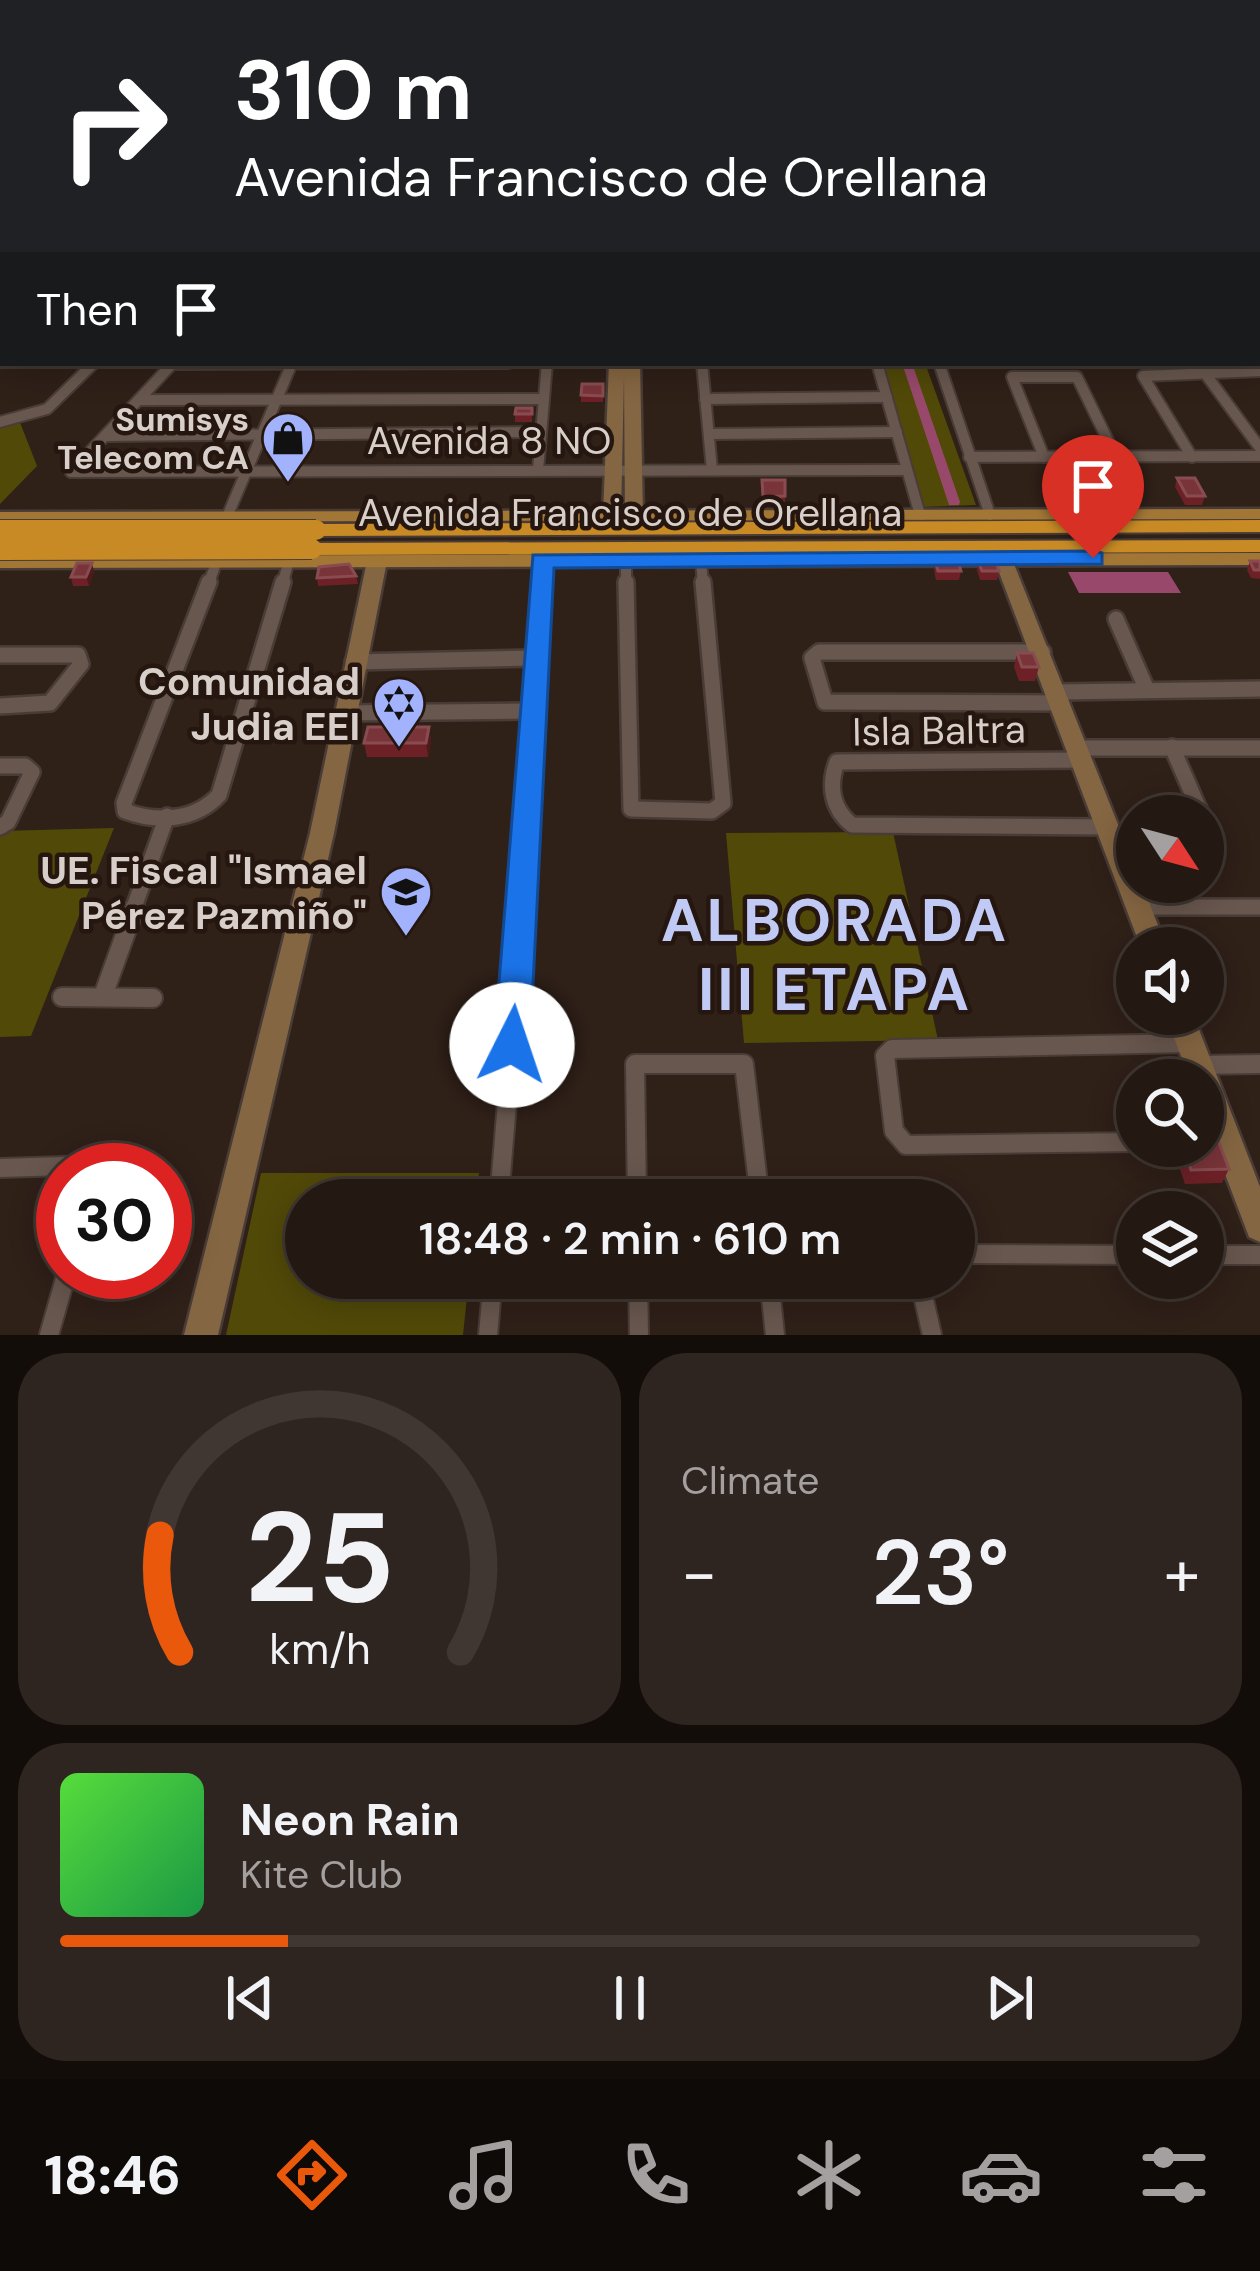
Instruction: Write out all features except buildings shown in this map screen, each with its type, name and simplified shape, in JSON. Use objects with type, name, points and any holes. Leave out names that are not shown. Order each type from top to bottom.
[{"type":"highway","points":[[1109,514],[1224,526]]},
{"type":"highway","points":[[689,529],[774,516]]},
{"type":"highway","name":"Avenida Francisco de Orellana","points":[[0,550],[689,529],[1260,526]]},
{"type":"highway","name":"Avenida Francisco de Orellana","points":[[0,530],[851,547],[1260,546]]},
{"type":"highway","points":[[727,559],[851,547]]},
{"type":"highway","points":[[1176,547],[1260,557]]},
{"type":"main road","name":"Avenida Francisco de Orellana","points":[[0,518],[1260,514]]},
{"type":"main road","points":[[87,562],[58,554],[55,541],[72,528],[117,518]]},
{"type":"main road","name":"Avenida Francisco de Orellana","points":[[0,562],[1260,557]]},
{"type":"street","points":[[469,0],[491,0]]},
{"type":"street","points":[[0,422],[47,409],[91,366]]},
{"type":"street","points":[[105,436],[170,366]]},
{"type":"street","points":[[227,517],[291,366]]},
{"type":"street","points":[[538,470],[547,366]]},
{"type":"street","points":[[612,516],[617,366]]},
{"type":"street","points":[[632,366],[634,516]]},
{"type":"street","points":[[702,366],[712,470]]},
{"type":"street","points":[[879,366],[920,515]]},
{"type":"street","points":[[940,366],[990,515]]},
{"type":"street","points":[[1192,457],[1143,376],[1260,371]]},
{"type":"street","points":[[1207,376],[1260,452]]},
{"type":"street","points":[[1044,457],[1012,377],[1077,377],[1116,457]]},
{"type":"street","points":[[705,399],[887,397]]},
{"type":"street","points":[[139,400],[544,399]]},
{"type":"street","points":[[105,436],[541,432]]},
{"type":"street","points":[[709,434],[897,432]]},
{"type":"street","name":"Avenida 8 NO","points":[[105,436],[71,472],[907,470]]},
{"type":"street","points":[[969,458],[1260,452]]},
{"type":"street","points":[[1003,559],[1043,652],[1146,927]]},
{"type":"street","points":[[501,1179],[542,560]]},
{"type":"street","points":[[626,560],[631,809],[712,811],[723,803],[701,560]]},
{"type":"street","points":[[218,561],[124,803],[125,812],[134,816],[210,808],[219,795],[290,561]]},
{"type":"street","points":[[201,1335],[322,832],[342,713],[377,561]]},
{"type":"street","points":[[1116,619],[1147,690]]},
{"type":"street","points":[[1043,652],[819,652],[812,658],[825,702],[1260,689]]},
{"type":"street","points":[[0,655],[78,655],[81,664],[61,700],[50,706],[0,706]]},
{"type":"street","points":[[353,662],[536,658]]},
{"type":"street","points":[[342,713],[535,711]]},
{"type":"street","points":[[1081,754],[1172,747],[1260,748]]},
{"type":"street","points":[[1172,747],[1193,795]]},
{"type":"street","name":"Isla Baltra","points":[[1081,754],[837,762],[830,773],[836,811],[851,825],[1108,827]]},
{"type":"street","points":[[0,766],[25,766],[32,772],[8,822],[0,827]]},
{"type":"street","points":[[103,996],[167,816]]},
{"type":"street","points":[[1138,907],[1260,907]]},
{"type":"street","points":[[62,997],[153,998]]},
{"type":"street","points":[[1116,1142],[906,1145],[894,1131],[886,1056],[892,1049],[1190,1040],[1260,1064]]},
{"type":"street","points":[[637,1179],[635,1064],[743,1064],[757,1179]]},
{"type":"street","points":[[1224,1156],[1260,1227]]},
{"type":"street","points":[[0,1168],[36,1168]]},
{"type":"street","points":[[975,1254],[1116,1255]]},
{"type":"street","points":[[1224,1255],[1260,1256]]},
{"type":"street","points":[[49,1335],[59,1299]]},
{"type":"street","points":[[488,1335],[491,1299]]},
{"type":"street","points":[[638,1299],[639,1335]]},
{"type":"street","points":[[771,1299],[775,1335]]},
{"type":"street","points":[[924,1299],[932,1335]]},
{"type":"shaded area","points":[[885,366],[926,366],[976,505],[921,507]]},
{"type":"shaded area","points":[[19,420],[37,466],[0,504],[0,425]]},
{"type":"shaded area","points":[[1068,572],[1168,572],[1181,593],[1079,593]]},
{"type":"shaded area","points":[[114,828],[31,1036],[0,1037],[0,831]]},
{"type":"shaded area","points":[[893,832],[938,1040],[744,1043],[726,833]]},
{"type":"shaded area","points":[[261,1173],[479,1173],[478,1179],[285,1179],[285,1299],[467,1299],[463,1335],[226,1335]]},
{"type":"waterway","points":[[908,366],[954,502]]},
{"type":"place","name":"Sumisys Telecom CA","points":[[288,484]]},
{"type":"place","name":"Comunidad Judia EEI","points":[[399,749]]},
{"type":"place","name":"UE. Fiscal \"Ismael Pérez Pazmiño\"","points":[[406,938]]},
{"type":"district","name":"ALBORADA III ETAPA","points":[[835,954]]},
{"type":"route","points":[[512,1045],[530,828],[542,560],[1093,558]]}]
